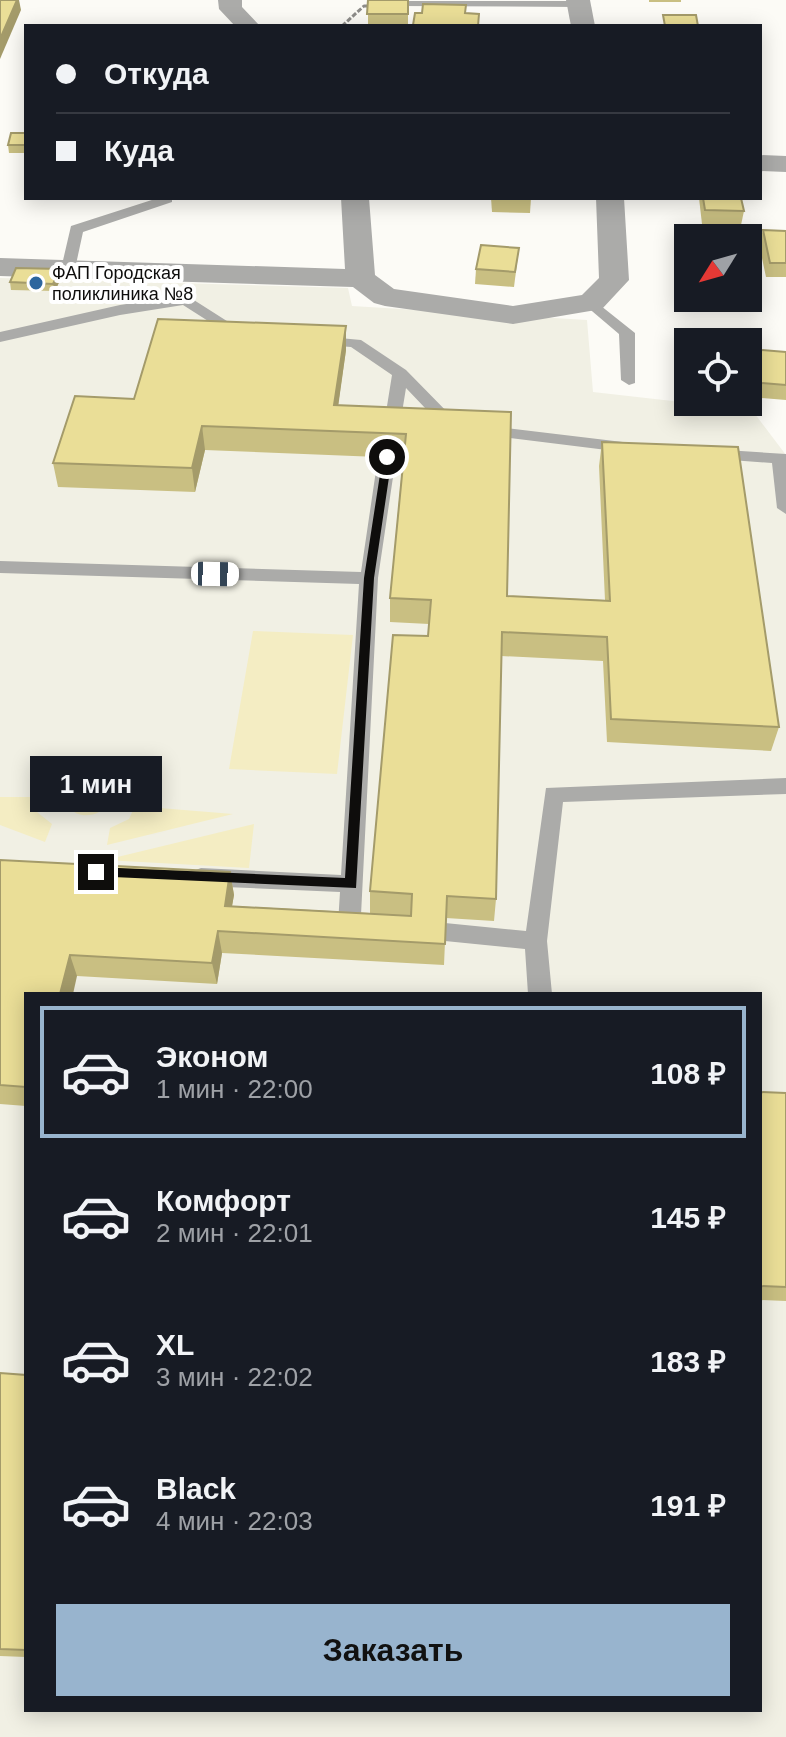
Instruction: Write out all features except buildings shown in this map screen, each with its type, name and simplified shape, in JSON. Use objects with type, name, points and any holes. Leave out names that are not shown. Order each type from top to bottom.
[{"type":"street","points":[[230,0],[231,9],[246,24]]},
{"type":"street","points":[[762,163],[786,164]]},
{"type":"street","points":[[355,200],[360,278]]},
{"type":"street","points":[[0,267],[360,278],[385,297],[513,315],[591,303],[614,280],[610,200]]},
{"type":"lane","points":[[397,3],[580,10]]},
{"type":"lane","points":[[68,269],[76,229],[165,200]]},
{"type":"lane","points":[[0,337],[120,310],[186,300],[242,336],[256,337]]},
{"type":"lane","points":[[591,303],[627,333],[629,380]]},
{"type":"lane","points":[[299,340],[355,343],[400,373],[452,426],[649,450]]},
{"type":"lane","points":[[391,431],[400,373]]},
{"type":"lane","points":[[693,453],[780,458],[786,508]]},
{"type":"lane","points":[[387,457],[369,578],[349,924],[396,927]]},
{"type":"lane","points":[[0,567],[369,578]]},
{"type":"lane","points":[[540,992],[536,941],[553,794],[786,786]]},
{"type":"lane","points":[[176,876],[352,884]]},
{"type":"lane","points":[[445,932],[536,941]]},
{"type":"path","points":[[344,24],[364,6],[397,3]]},
{"type":"shaded area","points":[[0,278],[348,288],[352,306],[587,320],[593,392],[674,401],[674,416],[757,416],[786,455],[786,1737],[0,1737]]},
{"type":"shaded area","points":[[253,631],[353,635],[337,774],[229,769]]},
{"type":"shaded area","points":[[93,777],[110,784],[113,800],[100,811],[88,815],[77,813],[68,807],[65,799],[67,790],[76,782]]},
{"type":"shaded area","points":[[0,797],[36,797],[37,812],[52,824],[45,842],[0,825]]},
{"type":"shaded area","points":[[135,806],[233,814],[107,845],[110,828],[129,819]]},
{"type":"shaded area","points":[[254,824],[249,868],[105,860]]},
{"type":"place","name":"ФАП Городская поликлиника №8","points":[[36,283]]},
{"type":"route","points":[[96,872],[352,884],[369,578],[387,457]]}]
